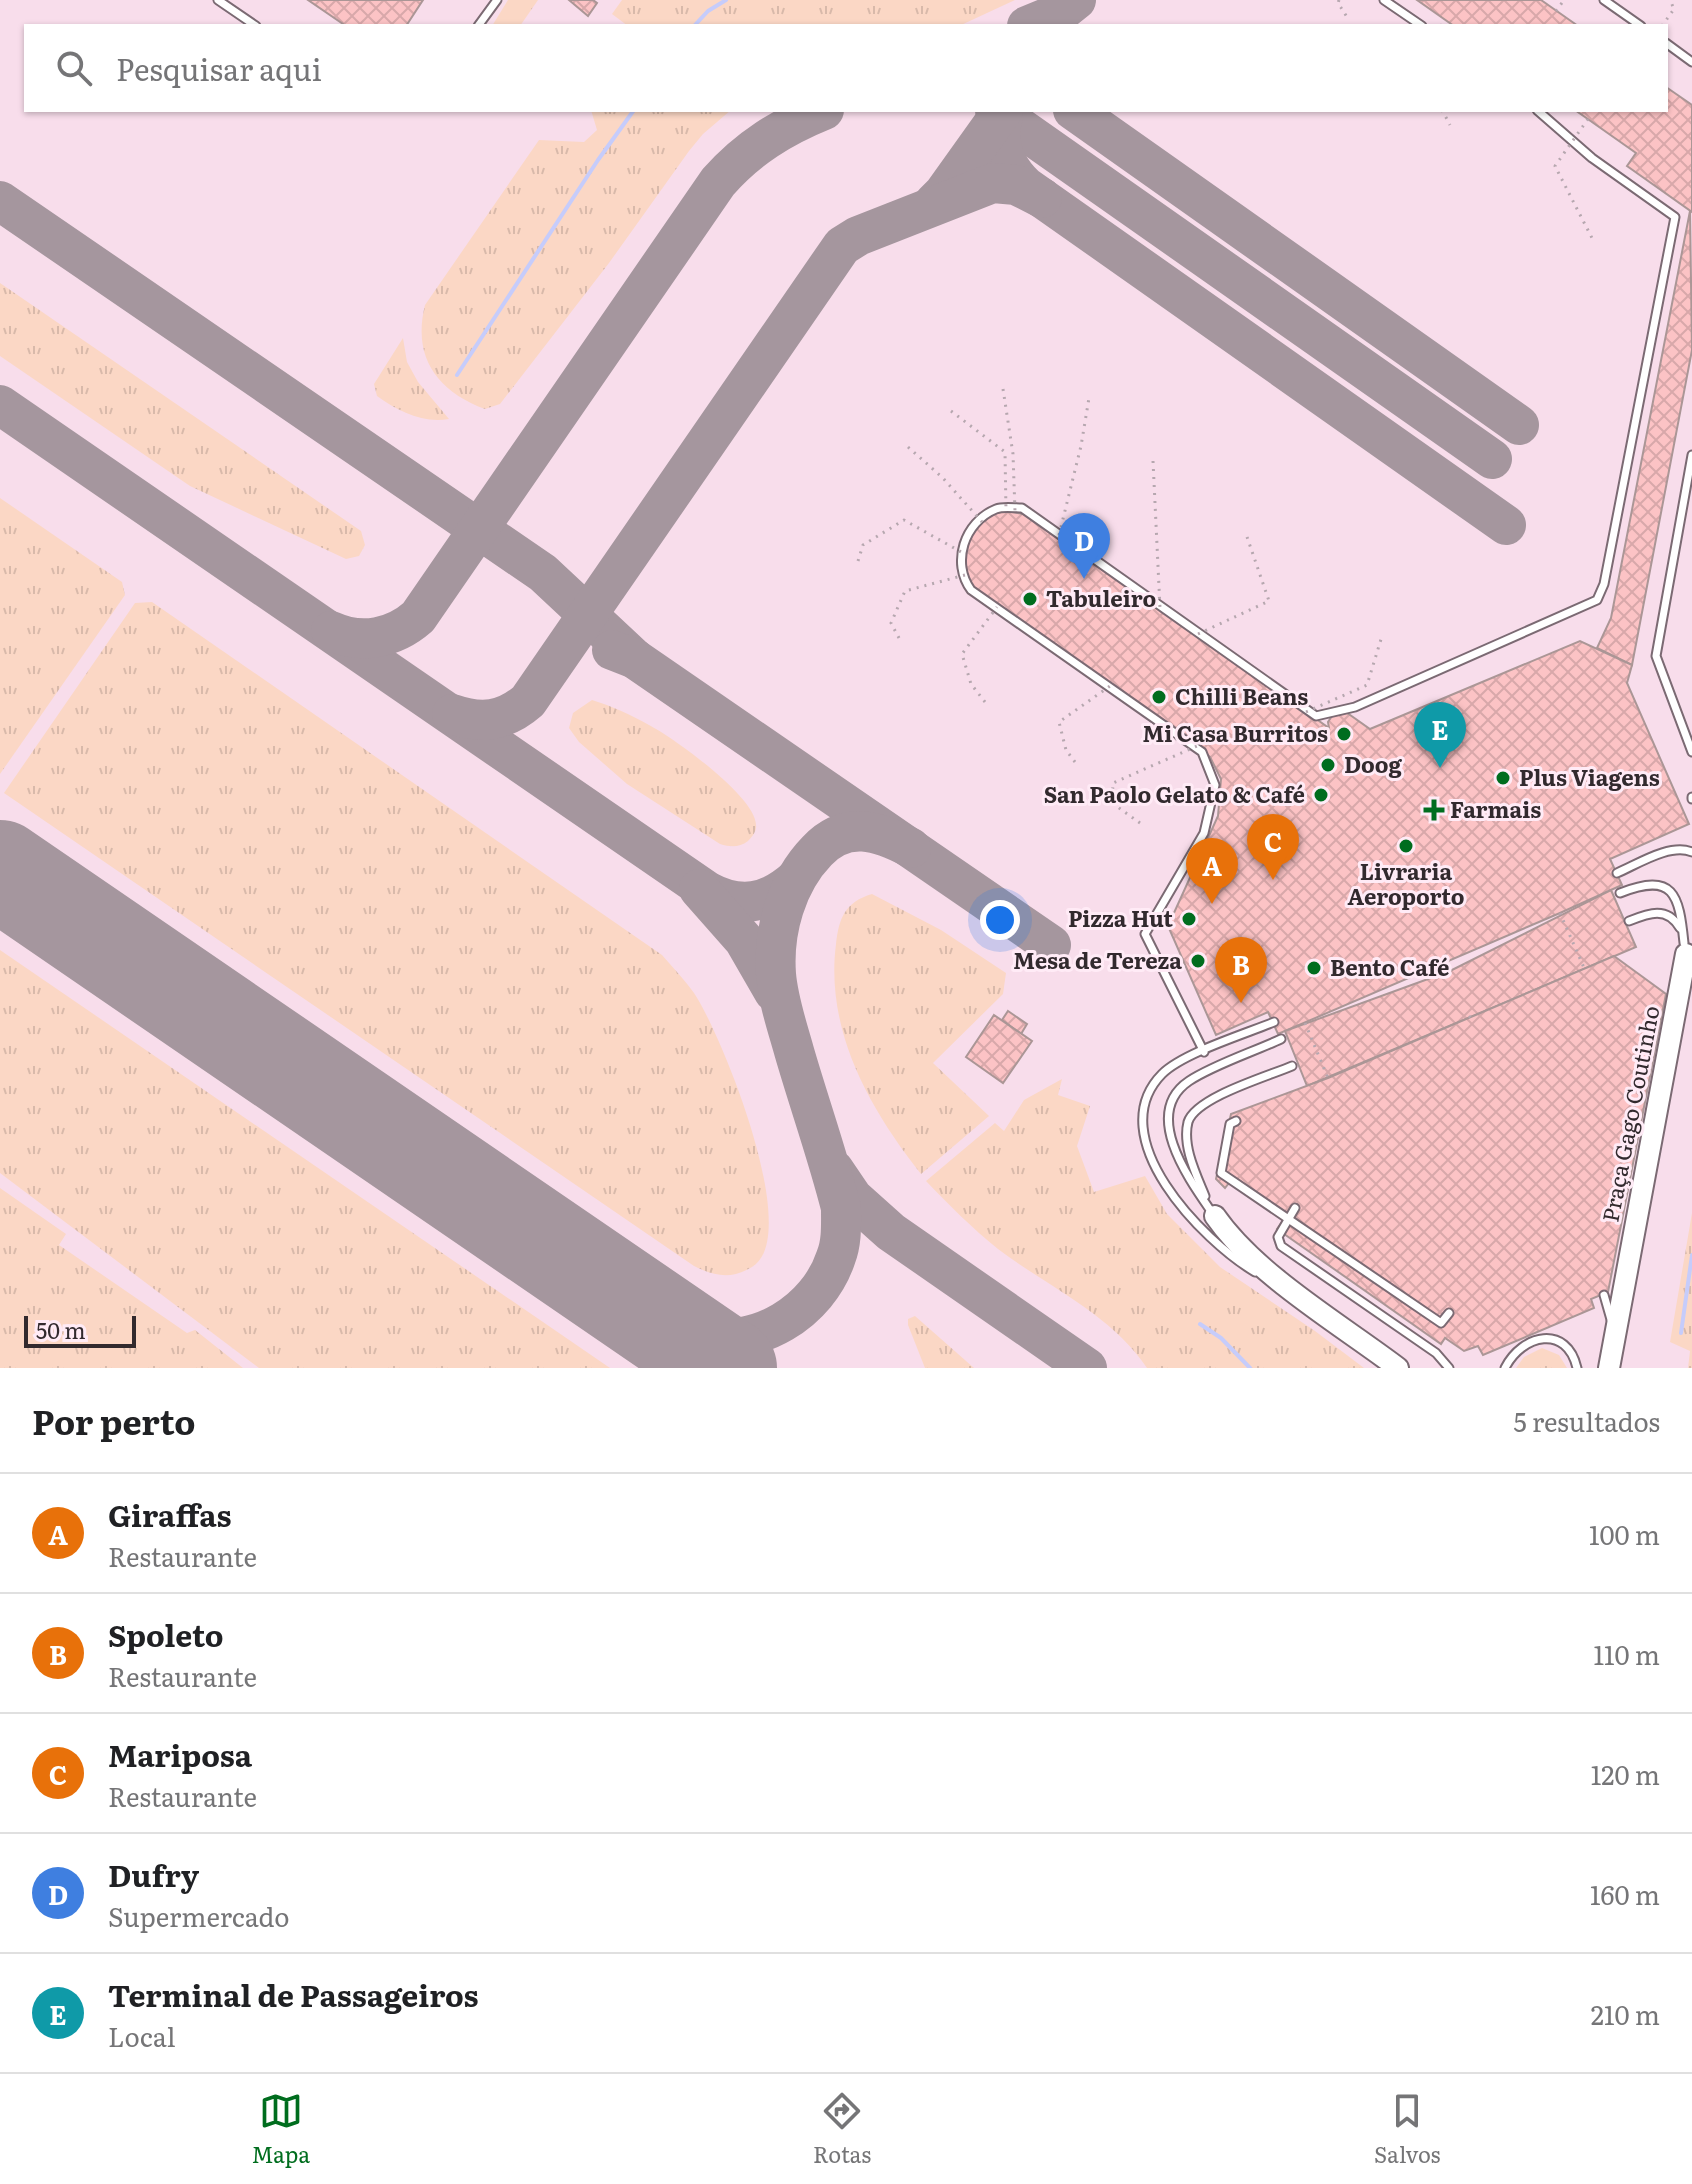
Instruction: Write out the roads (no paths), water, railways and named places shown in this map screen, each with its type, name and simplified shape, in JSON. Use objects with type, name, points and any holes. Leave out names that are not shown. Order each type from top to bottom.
[{"type":"main road","name":"Praça Gago Coutinho","points":[[1609,1368],[1688,948]]},
{"type":"main road","points":[[1215,1216],[1246,1253],[1398,1368]]},
{"type":"lane","points":[[218,0],[253,24]]},
{"type":"lane","points":[[479,24],[497,0]]},
{"type":"lane","points":[[1384,0],[1419,24]]},
{"type":"lane","points":[[1604,0],[1638,24]]},
{"type":"lane","points":[[1668,44],[1692,62]]},
{"type":"lane","points":[[1204,1052],[1145,934],[1204,833],[1215,785],[1202,752],[971,590],[964,576],[963,544],[981,521],[997,508],[1022,508],[1316,716],[1355,707],[1597,600],[1604,584],[1675,217],[1592,158],[1539,112]]},
{"type":"lane","points":[[1692,455],[1656,656],[1692,752]]},
{"type":"lane","points":[[1617,873],[1670,851],[1683,849],[1692,852]]},
{"type":"lane","points":[[1620,893],[1643,884],[1654,883],[1665,887],[1678,905],[1688,948]]},
{"type":"lane","points":[[1629,921],[1649,913],[1665,913],[1678,924],[1688,948]]},
{"type":"lane","points":[[1274,1022],[1168,1069],[1145,1103],[1144,1127],[1149,1152],[1157,1170],[1190,1218],[1219,1248],[1315,1308]]},
{"type":"lane","points":[[1215,1216],[1176,1157],[1169,1126],[1174,1100],[1190,1081],[1281,1039]]},
{"type":"lane","points":[[1215,1216],[1189,1152],[1189,1120],[1208,1101],[1292,1066]]},
{"type":"lane","points":[[1236,1121],[1230,1124],[1221,1173],[1441,1323],[1449,1313]]},
{"type":"lane","points":[[1295,1208],[1278,1237],[1281,1246],[1436,1353],[1449,1368]]},
{"type":"lane","points":[[1352,1288],[1358,1300]]},
{"type":"lane","points":[[1604,1295],[1616,1336]]},
{"type":"lane","points":[[1505,1368],[1523,1345],[1548,1338],[1561,1343],[1569,1351],[1577,1368]]},
{"type":"waterway","points":[[696,24],[708,11],[726,0]]},
{"type":"waterway","points":[[457,375],[633,112]]},
{"type":"waterway","points":[[1681,1333],[1692,1255]]},
{"type":"waterway","points":[[1200,1324],[1221,1338],[1250,1368]]},
{"type":"place","name":"Dufry","points":[[1084,579]]},
{"type":"place","name":"Tabuleiro","points":[[1030,599]]},
{"type":"place","name":"Chilli Beans","points":[[1159,697]]},
{"type":"place","name":"Mi Casa Burritos","points":[[1344,734]]},
{"type":"place","name":"Doog","points":[[1328,765]]},
{"type":"place","name":"Terminal de Passageiros","points":[[1440,768]]},
{"type":"place","name":"Plus Viagens","points":[[1503,778]]},
{"type":"place","name":"San Paolo Gelato & Café","points":[[1321,795]]},
{"type":"place","name":"Farmais","points":[[1434,810]]},
{"type":"place","name":"Livraria Aeroporto","points":[[1406,846]]},
{"type":"place","name":"Mariposa","points":[[1273,880]]},
{"type":"place","name":"Giraffas","points":[[1212,904]]},
{"type":"place","name":"Pizza Hut","points":[[1189,919]]},
{"type":"place","name":"Mesa de Tereza","points":[[1198,961]]},
{"type":"place","name":"Bento Café","points":[[1314,968]]},
{"type":"place","name":"Spoleto","points":[[1241,1003]]}]
